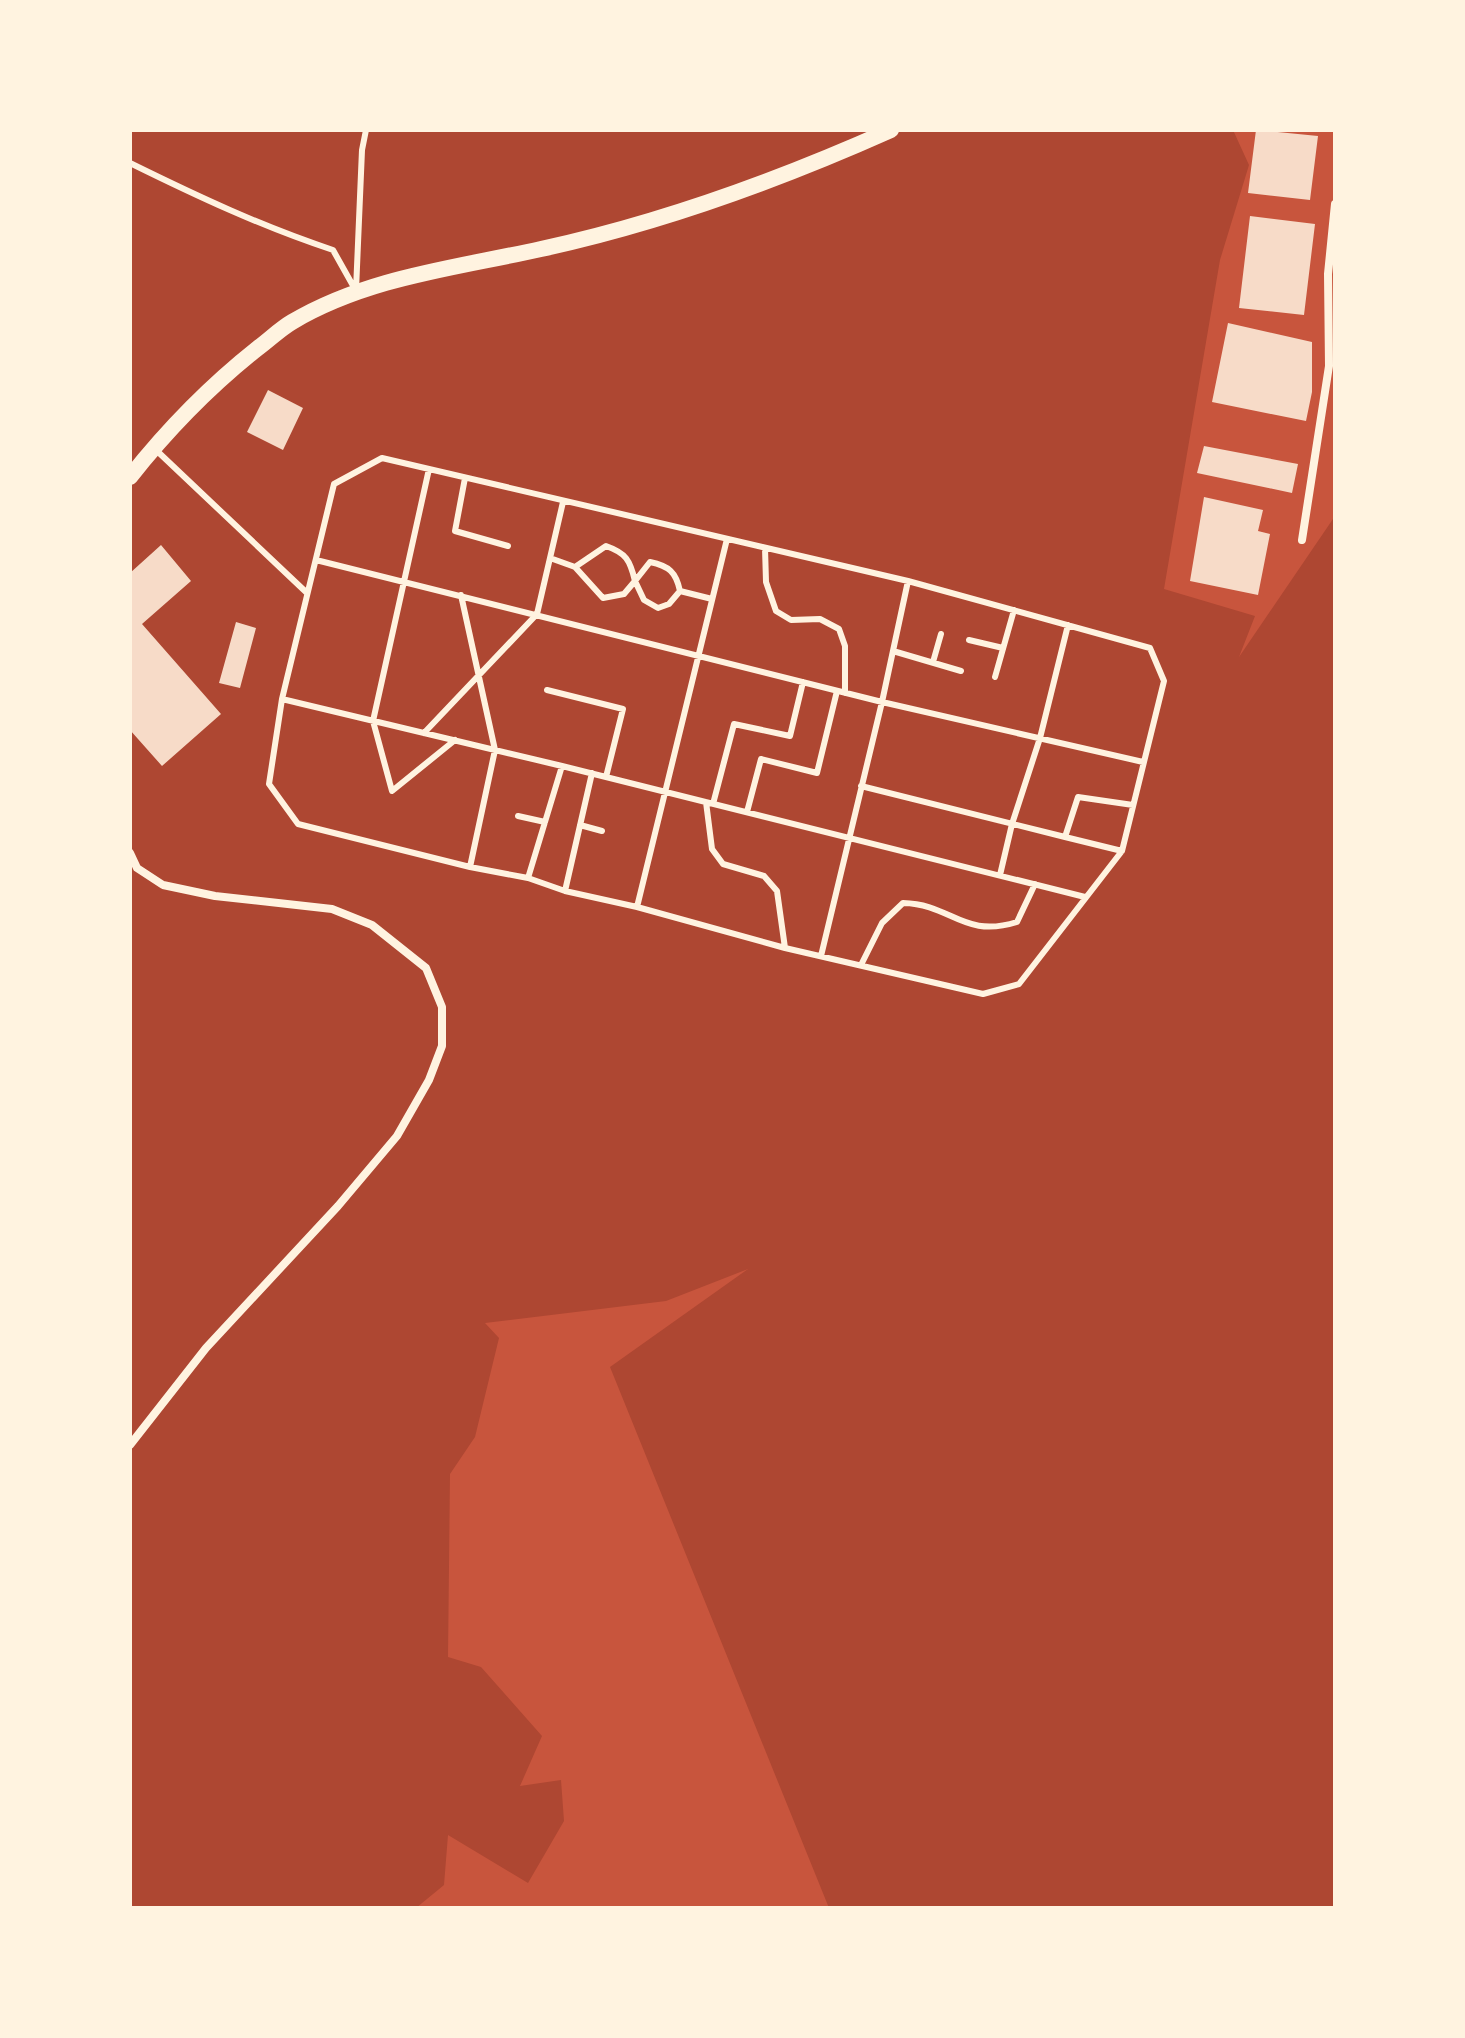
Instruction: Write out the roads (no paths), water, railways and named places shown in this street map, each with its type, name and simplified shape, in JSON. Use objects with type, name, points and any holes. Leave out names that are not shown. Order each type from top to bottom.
[{"type":"main road","points":[[130,477],[153,447],[227,372],[291,323],[356,291],[441,268],[542,249],[698,206],[775,180],[891,130]]},
{"type":"street","points":[[1302,540],[1329,366],[1328,274],[1335,204]]},
{"type":"street","points":[[130,853],[137,868],[163,885],[215,896],[332,909],[372,925],[426,968],[442,1007],[442,1046],[429,1080],[397,1136],[338,1206],[206,1348],[130,1445]]},
{"type":"lane","points":[[356,291],[362,150],[366,130]]},
{"type":"lane","points":[[130,163],[272,229],[333,250],[356,291]]},
{"type":"lane","points":[[153,447],[307,593]]},
{"type":"lane","points":[[382,458],[908,581],[1150,648],[1164,681],[1122,851],[1019,984],[983,994],[785,948],[637,907],[565,891],[528,878],[470,867],[298,824],[269,784],[282,699],[316,560],[334,484],[382,458]]},
{"type":"lane","points":[[429,469],[373,721],[392,791],[455,740]]},
{"type":"lane","points":[[465,478],[455,531],[508,546]]},
{"type":"lane","points":[[424,733],[537,614],[563,502]]},
{"type":"lane","points":[[637,907],[727,539]]},
{"type":"lane","points":[[575,567],[606,546],[623,552],[630,562],[644,600],[658,608],[669,604],[680,591]]},
{"type":"lane","points":[[765,548],[766,582],[776,611],[791,620],[820,619],[839,629],[845,646],[845,693]]},
{"type":"lane","points":[[550,558],[575,567],[603,598],[624,594],[650,562],[666,565],[677,575],[680,591]]},
{"type":"lane","points":[[316,560],[845,693],[1143,762]]},
{"type":"lane","points":[[821,956],[908,581]]},
{"type":"lane","points":[[680,591],[712,599]]},
{"type":"lane","points":[[461,595],[495,750],[470,867]]},
{"type":"lane","points":[[995,677],[1014,610]]},
{"type":"lane","points":[[1000,875],[1012,824],[1040,738],[1068,625]]},
{"type":"lane","points":[[933,662],[941,634]]},
{"type":"lane","points":[[969,640],[1003,648]]},
{"type":"lane","points":[[893,651],[961,671]]},
{"type":"lane","points":[[785,948],[777,891],[764,876],[723,864],[712,849],[709,803],[734,724],[790,736],[803,682]]},
{"type":"lane","points":[[547,690],[623,709],[606,777]]},
{"type":"lane","points":[[747,812],[761,759],[817,773],[837,691]]},
{"type":"lane","points":[[282,699],[1085,897]]},
{"type":"lane","points":[[528,878],[562,766]]},
{"type":"lane","points":[[565,891],[592,773]]},
{"type":"lane","points":[[861,786],[1122,851]]},
{"type":"lane","points":[[1065,837],[1078,797],[1133,805]]},
{"type":"lane","points":[[518,816],[545,822]]},
{"type":"lane","points":[[580,825],[602,831]]},
{"type":"lane","points":[[861,965],[882,923],[903,903],[924,903],[976,928],[998,928],[1017,922],[1035,884]]}]
